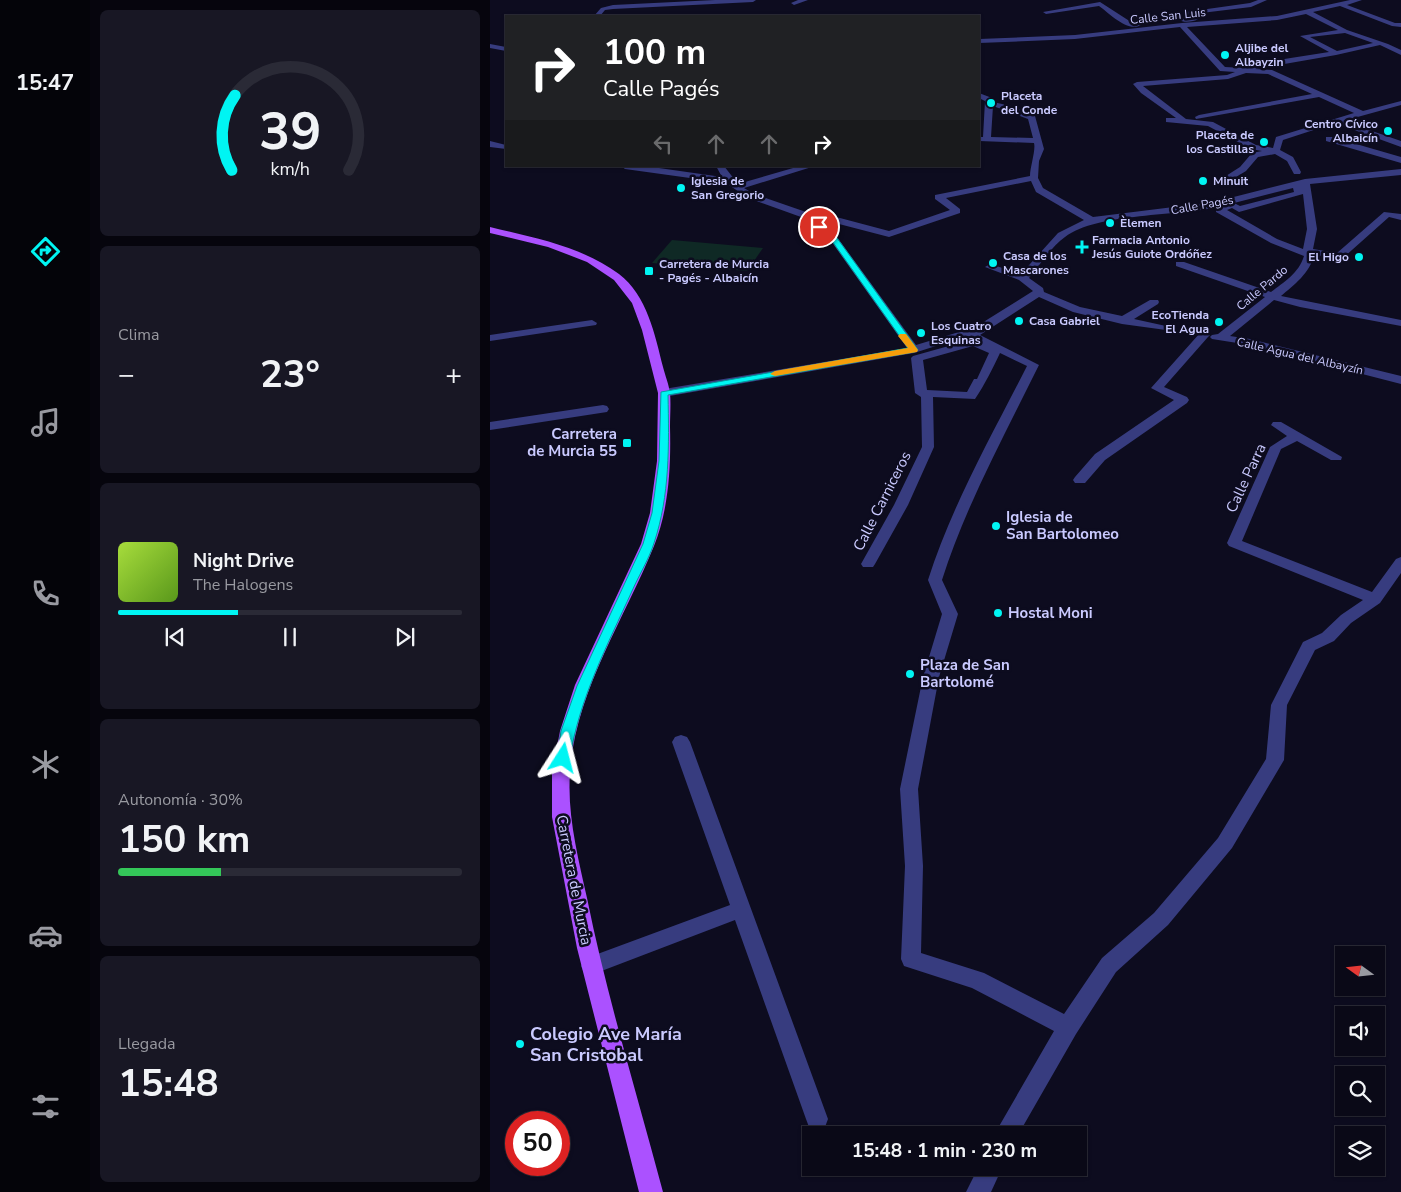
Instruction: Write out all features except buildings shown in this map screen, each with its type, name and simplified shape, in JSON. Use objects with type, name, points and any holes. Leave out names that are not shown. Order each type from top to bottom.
[{"type":"main road","name":"Carretera de Murcia","points":[[490,230],[544,243],[573,253],[591,260],[618,278],[637,303],[648,330],[664,394],[664,461],[657,513],[648,544],[583,686],[568,731],[561,772],[560,817],[591,966],[651,1192]]},
{"type":"street","points":[[598,15],[603,9],[613,7],[753,0]]},
{"type":"street","points":[[794,4],[805,0]]},
{"type":"street","points":[[1129,32],[1128,28],[1138,25],[1195,19],[1188,13],[1251,5],[1264,0]]},
{"type":"street","name":"Calle San Luis","points":[[980,41],[1075,37],[1182,25],[1277,18],[1358,0]]},
{"type":"street","points":[[1046,12],[1100,4],[1129,24],[1138,25]]},
{"type":"street","points":[[1340,4],[1397,25]]},
{"type":"street","points":[[1308,12],[1345,31],[1401,53]]},
{"type":"street","points":[[1182,25],[1223,69],[1269,72],[1363,114]]},
{"type":"street","points":[[1336,53],[1303,36],[1345,31]]},
{"type":"street","points":[[1182,119],[1137,84],[1228,77],[1259,65],[1336,53],[1377,44]]},
{"type":"street","points":[[490,46],[505,49]]},
{"type":"street","points":[[1200,117],[1318,95]]},
{"type":"street","points":[[980,96],[989,100],[983,139],[1038,141]]},
{"type":"street","points":[[1276,152],[1279,138],[1311,127],[1401,103]]},
{"type":"street","points":[[988,106],[1008,108],[1032,118],[1040,149],[1035,161],[1034,178],[1039,190],[1091,220]]},
{"type":"street","points":[[1169,120],[1210,124],[1254,147],[1276,152],[1290,159],[1297,172]]},
{"type":"street","points":[[1336,121],[1401,144]]},
{"type":"street","points":[[1311,127],[1328,136],[1401,160]]},
{"type":"street","points":[[490,144],[505,147]]},
{"type":"street","points":[[1221,183],[1243,169],[1255,155],[1276,152]]},
{"type":"street","points":[[631,167],[732,184],[807,167]]},
{"type":"street","points":[[721,167],[732,184],[751,196],[804,215],[840,221],[889,234],[958,210],[938,197],[1034,178]]},
{"type":"street","name":"Calle Pagés","points":[[1024,278],[1061,235],[1091,220],[1214,205],[1305,182],[1401,172]]},
{"type":"street","name":"Calle Pardo","points":[[1220,338],[1295,279],[1310,256],[1312,219],[1306,185],[1297,188],[1299,193],[1239,209],[1233,206],[1219,210],[1274,241],[1306,254],[1309,251]]},
{"type":"street","points":[[1309,251],[1338,256],[1388,214],[1401,217]]},
{"type":"street","points":[[804,215],[834,239],[914,350]]},
{"type":"street","points":[[1180,264],[1274,297],[1300,304],[1401,322]]},
{"type":"street","points":[[990,267],[1024,278],[1039,290],[1038,293]]},
{"type":"street","points":[[664,394],[914,350],[930,352],[970,340],[971,335],[1038,293]]},
{"type":"street","points":[[1038,293],[1077,310],[1162,328]]},
{"type":"street","points":[[1122,321],[1154,302]]},
{"type":"street","points":[[490,338],[592,323]]},
{"type":"street","points":[[971,335],[1033,365],[986,456],[942,557],[935,580],[950,614],[930,677],[909,789],[914,866],[911,959],[976,980],[1068,1027]]},
{"type":"street","name":"Calle Agua del Albayzín","points":[[1080,480],[1100,456],[1183,400],[1157,388],[1201,335],[1250,342],[1401,380]]},
{"type":"street","points":[[974,342],[995,352],[981,382],[978,382],[971,396],[927,394],[921,393],[917,358],[974,342]]},
{"type":"street","name":"Calle Carniceros","points":[[868,564],[901,505],[928,447],[927,394]]},
{"type":"street","points":[[490,426],[603,409]]},
{"type":"street","points":[[1278,425],[1336,457]]},
{"type":"street","name":"Calle Parra","points":[[1296,436],[1276,447],[1234,543],[1375,599]]},
{"type":"street","points":[[1010,1126],[1068,1027],[1109,965],[1160,919],[1225,843],[1275,760],[1279,705],[1308,646],[1328,637],[1346,620],[1375,599],[1401,562]]},
{"type":"street","points":[[681,742],[817,1119]]},
{"type":"street","points":[[591,966],[741,909]]},
{"type":"street","points":[[978,1192],[986,1176]]},
{"type":"green space","points":[[672,240],[763,248],[747,271],[652,263]]},
{"type":"slow traffic","points":[[775,374],[914,350],[903,336]]},
{"type":"place","name":"Aljibe del Albayzin","points":[[1225,55]]},
{"type":"place","name":"Placeta del Conde","points":[[991,103]]},
{"type":"place","name":"Centro Cívico Albaicín","points":[[1388,131]]},
{"type":"place","name":"Placeta de los Castillas","points":[[1264,142]]},
{"type":"place","name":"Minuit","points":[[1203,181]]},
{"type":"place","name":"Iglesia de San Gregorio","points":[[681,188]]},
{"type":"place","name":"Èlemen","points":[[1110,223]]},
{"type":"place","name":"Farmacia Antonio Jesús Guiote Ordóñez","points":[[1082,247]]},
{"type":"place","name":"El Higo","points":[[1359,257]]},
{"type":"place","name":"Casa de los Mascarones","points":[[993,263]]},
{"type":"place","name":"Carretera de Murcia - Pagés - Albaicín","points":[[649,271]]},
{"type":"place","name":"Casa Gabriel","points":[[1019,321]]},
{"type":"place","name":"EcoTienda El Agua","points":[[1219,322]]},
{"type":"place","name":"Los Cuatro Esquinas","points":[[921,333]]},
{"type":"place","name":"Carretera de Murcia 55","points":[[627,443]]},
{"type":"place","name":"Iglesia de San Bartolomeo","points":[[996,526]]},
{"type":"place","name":"Hostal Moni","points":[[998,613]]},
{"type":"place","name":"Plaza de San Bartolomé","points":[[910,674]]},
{"type":"place","name":"Colegio Ave María San Cristobal","points":[[520,1044]]},
{"type":"route","points":[[563,758],[568,731],[583,686],[648,544],[657,513],[664,461],[664,394],[914,350],[858,270],[834,239],[819,227]]}]
